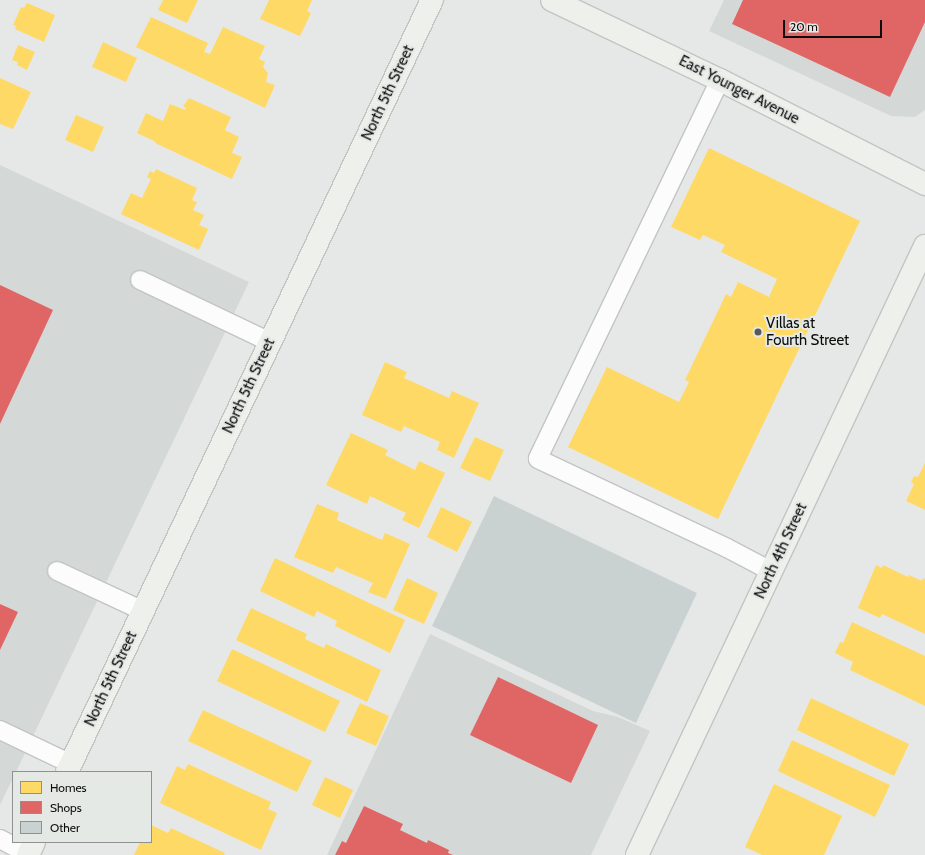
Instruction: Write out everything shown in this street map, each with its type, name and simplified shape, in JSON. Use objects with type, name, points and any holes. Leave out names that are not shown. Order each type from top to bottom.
[{"type":"street","name":"North 5th Street","points":[[69,768],[432,0]]},
{"type":"street","name":"East Younger Avenue","points":[[552,0],[720,80],[925,184]]},
{"type":"street","name":"North 4th Street","points":[[637,855],[925,246]]},
{"type":"lane","points":[[720,80],[538,458],[727,548],[771,571]]},
{"type":"lane","points":[[140,280],[270,342]]},
{"type":"lane","points":[[57,571],[143,611]]},
{"type":"lane","points":[[0,730],[69,768]]},
{"type":"lane","points":[[0,839],[30,850]]},
{"type":"shaded area","points":[[724,0],[925,0],[925,110],[915,117],[891,116],[709,31]]},
{"type":"shaded area","points":[[0,165],[249,282],[16,771],[12,771],[12,780],[0,805]]},
{"type":"shaded area","points":[[430,634],[593,711],[618,717],[650,731],[591,855],[327,855]]},
{"type":"building: Homes","points":[[163,0],[198,0],[187,23],[158,10]]},
{"type":"building: Homes","points":[[269,0],[312,0],[307,11],[311,13],[300,36],[260,19]]},
{"type":"building: Homes","points":[[27,3],[55,15],[44,42],[15,29],[16,26],[13,25],[21,7],[24,8]]},
{"type":"building: Homes","points":[[151,17],[208,43],[204,52],[210,54],[223,27],[265,46],[259,59],[265,62],[263,67],[268,73],[266,82],[275,85],[265,108],[136,47]]},
{"type":"building: Homes","points":[[103,42],[137,58],[126,82],[92,67]]},
{"type":"building: Homes","points":[[18,45],[35,52],[27,70],[17,65],[18,62],[12,60]]},
{"type":"building: Homes","points":[[0,78],[31,92],[13,129],[0,124]]},
{"type":"building: Homes","points":[[189,98],[231,117],[225,130],[239,137],[232,153],[242,157],[232,179],[137,133],[146,113],[163,121],[170,104],[185,110],[186,108],[183,106]]},
{"type":"building: Homes","points":[[76,115],[104,127],[93,152],[65,140]]},
{"type":"building: Homes","name":"Villas at Fourth Street","points":[[709,148],[860,221],[718,519],[568,447],[607,367],[679,402],[689,382],[685,380],[726,294],[731,297],[738,282],[769,297],[777,279],[721,252],[725,245],[703,235],[700,240],[671,227]]},
{"type":"building: Homes","points":[[156,169],[197,188],[192,200],[197,202],[193,210],[204,215],[199,225],[208,229],[199,250],[121,214],[131,193],[142,198],[151,179],[147,177],[150,171],[154,173]]},
{"type":"building: Homes","points":[[385,362],[407,372],[404,378],[449,398],[452,391],[479,403],[454,458],[437,450],[440,442],[404,426],[401,432],[362,415]]},
{"type":"building: Homes","points":[[351,433],[388,450],[385,455],[415,470],[419,461],[445,473],[419,528],[402,520],[406,513],[370,496],[367,504],[326,485]]},
{"type":"building: Homes","points":[[475,437],[504,450],[490,481],[460,468]]},
{"type":"building: Homes","points":[[925,463],[925,510],[906,501],[914,484],[911,482],[914,476],[918,477]]},
{"type":"building: Homes","points":[[317,504],[339,513],[337,520],[382,540],[385,533],[410,544],[386,599],[368,592],[373,583],[336,567],[333,573],[294,557]]},
{"type":"building: Homes","points":[[441,507],[472,522],[457,552],[427,537]]},
{"type":"building: Homes","points":[[275,558],[405,620],[390,653],[335,626],[337,621],[317,611],[314,617],[260,591]]},
{"type":"building: Homes","points":[[876,565],[882,568],[883,565],[908,577],[909,575],[922,581],[923,578],[925,579],[925,634],[882,614],[880,618],[858,608]]},
{"type":"building: Homes","points":[[407,578],[438,593],[424,624],[393,610]]},
{"type":"building: Homes","points":[[251,608],[307,634],[305,639],[324,648],[326,644],[381,670],[367,702],[236,640]]},
{"type":"building: Homes","points":[[852,622],[925,656],[925,706],[850,670],[853,662],[835,653],[840,642],[843,643]]},
{"type":"building: Homes","points":[[232,649],[340,701],[325,732],[217,681]]},
{"type":"building: Homes","points":[[811,698],[909,744],[894,776],[797,730]]},
{"type":"building: Homes","points":[[360,703],[389,716],[376,746],[346,733]]},
{"type":"building: Homes","points":[[203,710],[312,761],[297,792],[188,741]]},
{"type":"building: Homes","points":[[792,740],[890,785],[875,817],[778,771]]},
{"type":"building: Homes","points":[[188,764],[271,802],[268,809],[277,813],[261,850],[160,803],[177,766],[185,770]]},
{"type":"building: Homes","points":[[325,777],[353,790],[340,818],[312,805]]},
{"type":"building: Homes","points":[[774,784],[842,816],[824,855],[762,855],[745,847]]},
{"type":"building: Homes","points":[[152,825],[168,833],[171,828],[225,853],[224,855],[134,855],[140,843],[152,843]]},
{"type":"building: Shops","points":[[743,0],[925,0],[925,22],[890,97],[732,24]]},
{"type":"building: Shops","points":[[0,285],[53,310],[0,424]]},
{"type":"building: Shops","points":[[0,604],[18,612],[0,650]]},
{"type":"building: Shops","points":[[498,677],[598,725],[571,783],[470,735]]},
{"type":"building: Shops","points":[[364,806],[403,824],[400,830],[427,843],[428,840],[449,850],[448,853],[453,855],[335,855],[342,841],[346,843]]},
{"type":"building: Other","points":[[494,496],[697,593],[636,723],[432,626]]},
{"type":"place","name":"Villas at Fourth Street","points":[[758,332]]}]
